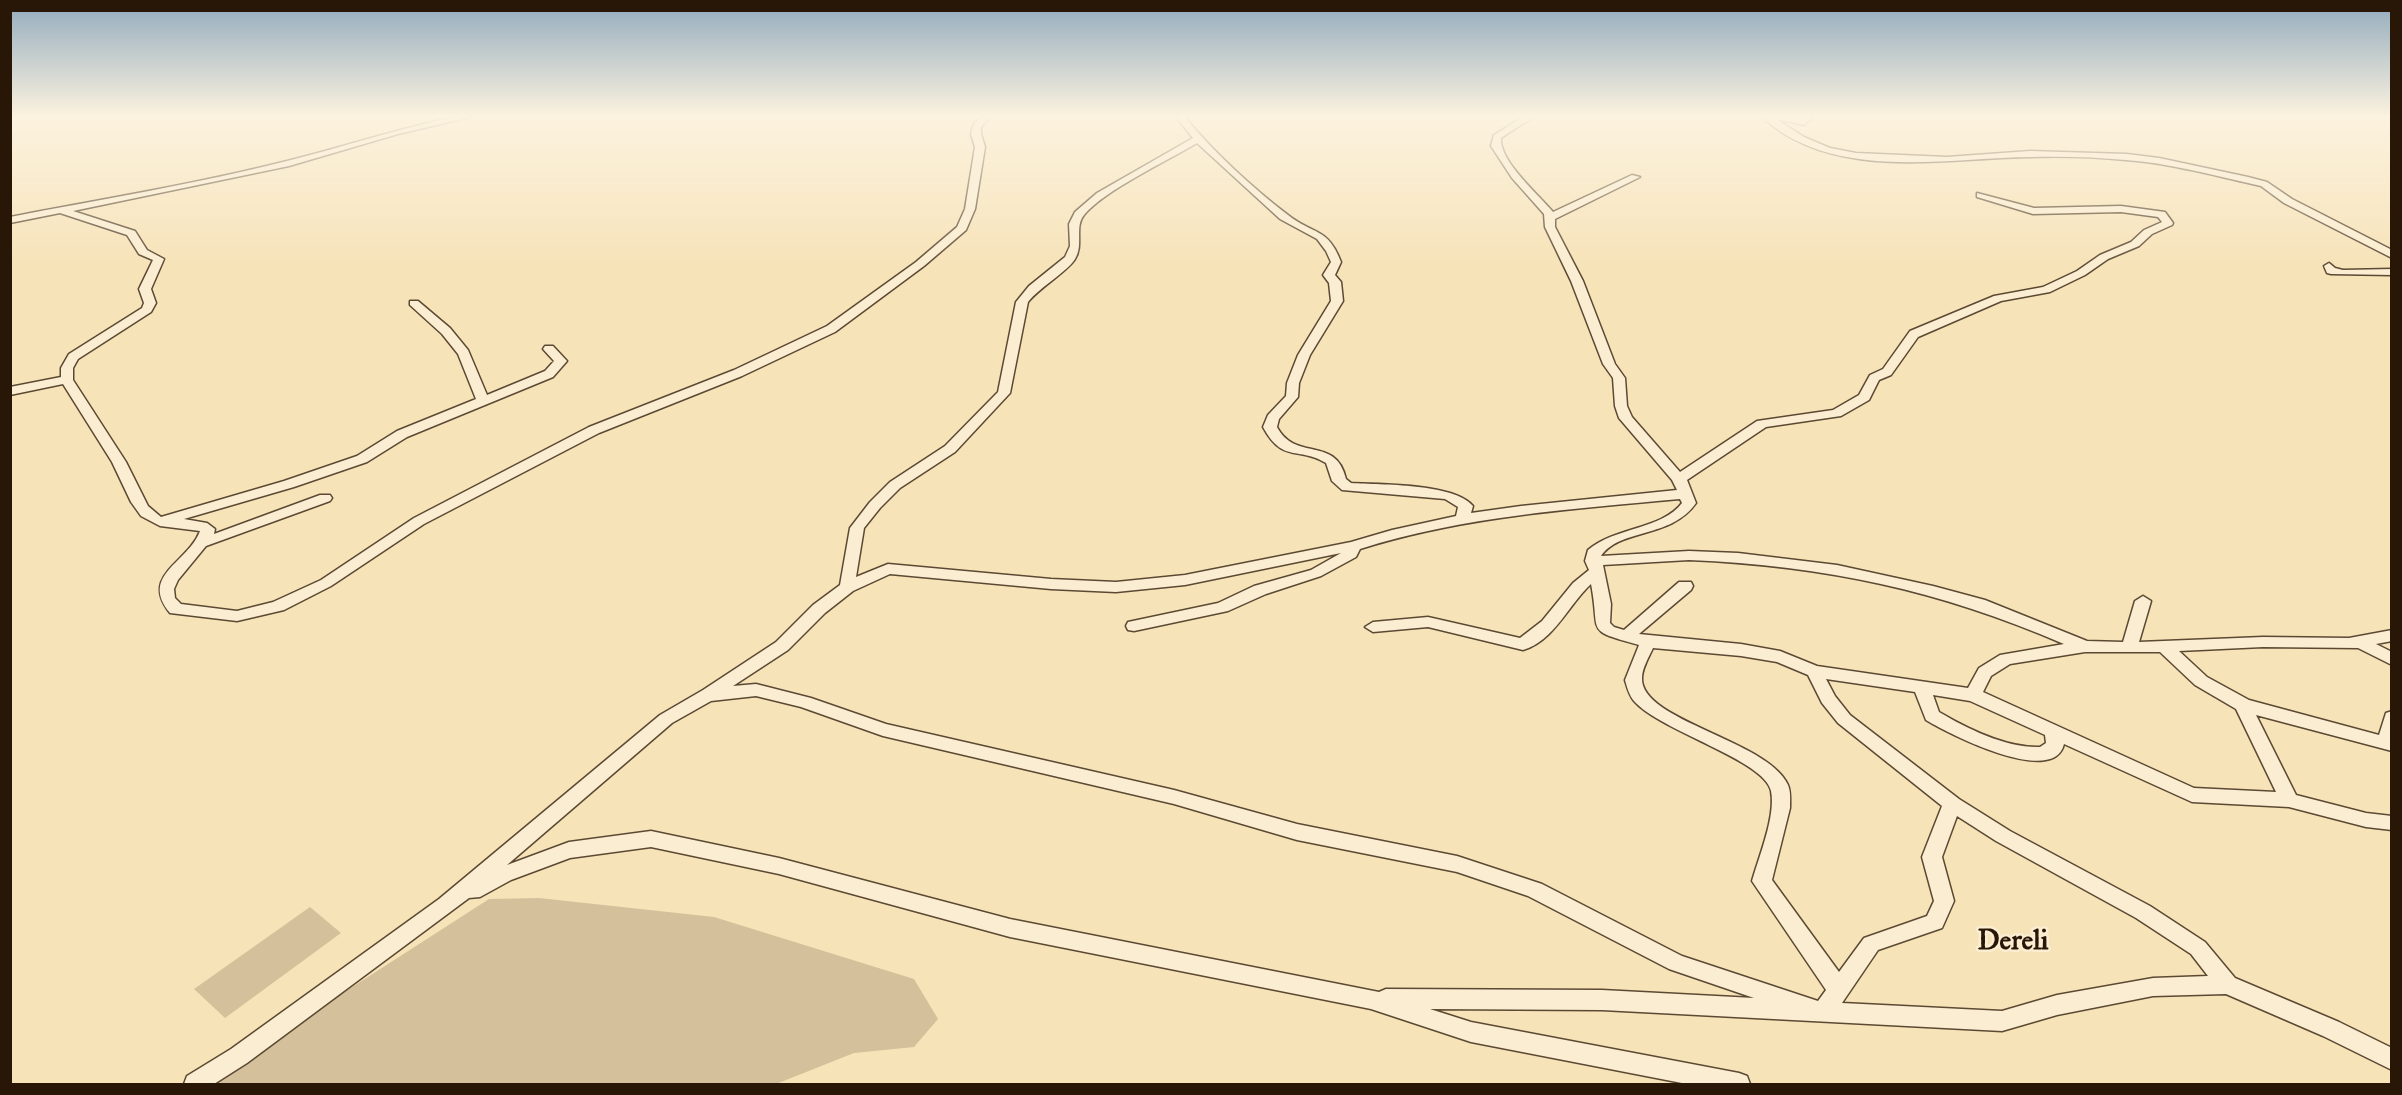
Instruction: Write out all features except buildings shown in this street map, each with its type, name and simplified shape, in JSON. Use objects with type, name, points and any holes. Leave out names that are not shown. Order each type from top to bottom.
[{"type":"street","points":[[10,220],[117,201],[264,168]]},
{"type":"street","points":[[60,210],[131,233],[143,252],[159,260],[145,289],[150,303],[147,310],[73,357],[67,368],[68,380],[128,476],[134,497],[149,516],[159,522],[202,525],[208,529],[202,543],[174,573],[166,590],[169,603],[176,609],[237,616],[278,606],[326,583],[419,521],[594,430],[738,373],[831,329],[928,258],[962,228],[970,209],[977,168]]},
{"type":"street","points":[[847,586],[857,528],[875,505],[895,485],[950,449],[1004,393],[1022,302],[1033,288],[1070,258],[1075,246],[1074,224],[1079,214],[1100,195],[1147,168]]},
{"type":"street","points":[[1230,168],[1292,224],[1318,234],[1333,252],[1336,262],[1329,275],[1335,282],[1337,301],[1304,355],[1293,383],[1292,397],[1273,418],[1270,426],[1277,440],[1288,448],[1329,458],[1338,468],[1339,482],[1347,487],[1448,495],[1466,506],[1462,519]]},
{"type":"street","points":[[1510,168],[1551,218],[1550,227],[1577,280],[1609,364],[1619,378],[1621,406],[1626,418],[1682,487],[1689,503],[1686,511],[1676,518],[1609,541],[1593,553],[1603,604],[1602,624],[1608,631],[1648,642],[1740,650],[1780,657],[1814,671],[1973,695],[2192,795],[2289,800],[2366,820],[2391,823]]},
{"type":"street","points":[[2192,168],[2264,184],[2288,201],[2391,255]]},
{"type":"street","points":[[1551,218],[1635,177]]},
{"type":"street","points":[[195,1084],[239,1056],[446,905],[666,719],[782,646],[847,586],[888,569],[1051,584],[1116,587],[1185,580],[1354,546],[1392,534],[1462,519],[1682,487],[1762,424],[1836,413],[1863,397],[1874,378],[1887,372],[1914,334],[1998,298],[2046,290],[2081,273],[2104,257],[2135,244],[2148,232],[2168,223],[2161,214],[2121,209],[2033,211],[1980,195]]},
{"type":"street","points":[[10,209],[41,214]]},
{"type":"street","points":[[2329,266],[2331,271],[2343,273],[2391,272]]},
{"type":"street","points":[[414,303],[446,332],[464,353],[483,402]]},
{"type":"street","points":[[159,522],[289,484],[362,459],[402,434],[483,402],[558,368],[561,362],[549,349]]},
{"type":"street","points":[[10,391],[68,380]]},
{"type":"street","points":[[202,543],[326,498]]},
{"type":"street","points":[[1134,626],[1222,607],[1260,590],[1324,569],[1351,554],[1354,546]]},
{"type":"street","points":[[1374,627],[1428,622],[1523,644],[1548,625],[1594,566],[1627,556],[1790,562],[1869,577],[1980,604],[2085,646]]},
{"type":"street","points":[[1627,636],[1685,586]]},
{"type":"street","points":[[2129,648],[2143,601]]},
{"type":"street","points":[[1973,695],[1985,672],[2006,659],[2085,646],[2129,648],[2263,642],[2360,642],[2391,635]]},
{"type":"street","points":[[1648,642],[1633,679],[1636,692],[1647,704],[1689,730],[1773,773],[1780,787],[1779,809],[1762,881],[1839,990]]},
{"type":"street","points":[[2360,642],[2391,659]]},
{"type":"street","points":[[2163,646],[2201,681],[2243,705],[2389,744],[2391,717]]},
{"type":"street","points":[[1814,671],[1828,699],[1844,719],[1952,804],[2003,836],[2152,918],[2198,948],[2227,985]]},
{"type":"street","points":[[1921,686],[1932,716],[1959,731],[1989,743],[2023,753],[2043,754],[2055,746],[2053,731]]},
{"type":"street","points":[[707,695],[756,690],[805,702],[883,730],[1174,797],[1297,832],[1457,864],[1535,890],[1676,963],[1823,1012]]},
{"type":"street","points":[[2243,705],[2289,800]]},
{"type":"street","points":[[1823,1012],[1871,944],[1935,922],[1944,901],[1932,857],[1952,804]]},
{"type":"street","points":[[446,905],[504,874],[569,850],[651,838],[779,866],[1010,928],[1371,999],[1471,1032],[1739,1084]]},
{"type":"street","points":[[1371,999],[1602,1000],[2002,1021],[2056,1005],[2153,987],[2227,985],[2331,1029],[2391,1060]]},
{"type":"shaded area","points":[[539,898],[714,917],[914,979],[938,1019],[914,1047],[854,1053],[776,1084],[215,1084],[346,991],[489,899]]},
{"type":"shaded area","points":[[310,907],[341,933],[225,1018],[194,989]]},
{"type":"district","name":"Dereli","points":[[2013,942]]}]
